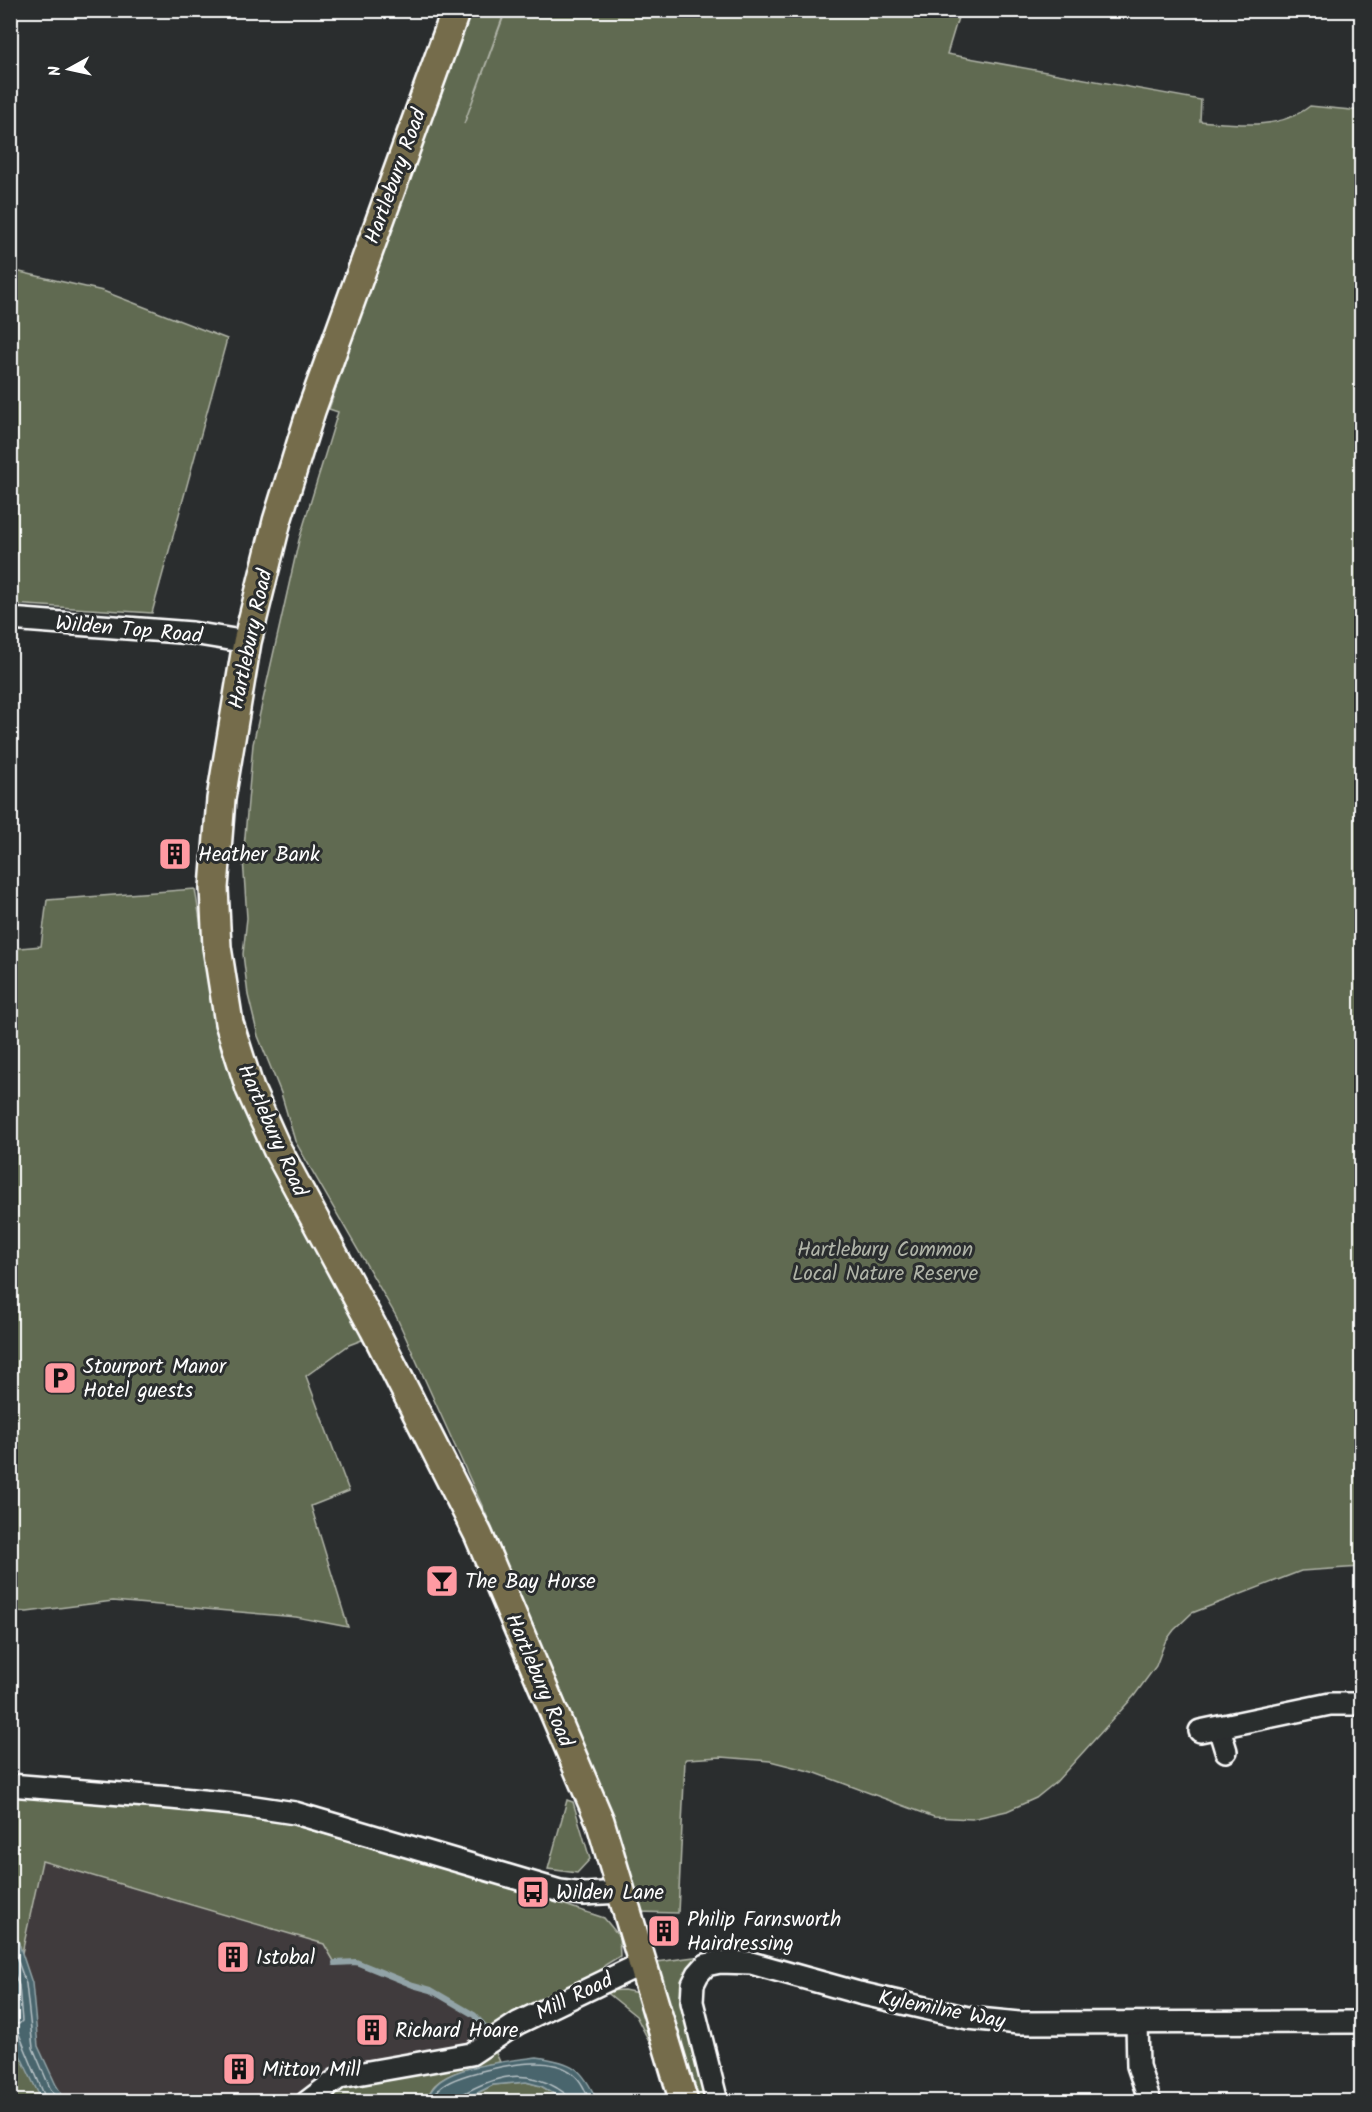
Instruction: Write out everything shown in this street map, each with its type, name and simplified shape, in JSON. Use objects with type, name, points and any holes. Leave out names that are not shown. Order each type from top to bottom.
[{"type":"main road","name":"Hartlebury Road","points":[[456,10],[311,411],[277,521],[247,642],[221,799],[214,888],[217,947],[229,1023],[250,1089],[277,1149],[374,1329],[478,1534],[600,1821],[684,2102]]},
{"type":"street","name":"Wilden Top Road","points":[[10,619],[192,633],[247,642]]},
{"type":"street","points":[[1226,1751],[1210,1729],[1330,1704],[1362,1704]]},
{"type":"street","points":[[10,1785],[192,1800],[295,1813],[560,1891],[584,1894],[622,1892]]},
{"type":"street","name":"Kylemilne Way","points":[[717,2102],[692,2002],[693,1984],[698,1974],[706,1965],[720,1962],[751,1963],[859,1993],[968,2018],[1019,2023],[1362,2022]]},
{"type":"street","name":"Mill Road","points":[[307,2102],[340,2078],[471,2054],[518,2023],[643,1964]]},
{"type":"street","points":[[1137,2023],[1138,2066],[1150,2102]]},
{"type":"shaded area","points":[[42,1861],[324,1944],[335,1963],[356,1962],[431,1990],[446,1998],[474,2015],[486,2028],[491,2041],[307,2101],[66,2101],[38,2046],[32,1983],[22,1953]]},
{"type":"green space","name":"Hartlebury Common Local Nature Reserve","points":[[506,10],[960,11],[947,54],[1201,100],[1200,121],[1271,123],[1298,114],[1310,106],[1361,111],[1361,1567],[1301,1571],[1192,1613],[1165,1642],[1156,1666],[1134,1696],[1056,1782],[1036,1798],[1007,1811],[972,1819],[934,1817],[813,1772],[770,1761],[722,1757],[686,1759],[678,1913],[638,1912],[590,1773],[494,1532],[396,1316],[295,1141],[281,1093],[258,1036],[248,995],[243,954],[247,918],[243,859],[253,744],[299,540],[338,412],[329,409],[470,11],[505,11],[464,124]]},
{"type":"green space","points":[[11,270],[103,291],[227,339],[152,613],[11,604]]},
{"type":"green space","points":[[195,889],[221,1050],[264,1155],[367,1338],[349,1345],[306,1376],[349,1491],[311,1506],[348,1627],[296,1617],[113,1601],[27,1612],[11,1611],[10,949],[41,946],[47,900]]},
{"type":"green space","points":[[10,1785],[258,1815],[526,1892],[604,1918],[619,1936],[620,1956],[605,1965],[579,1993],[491,2042],[500,2062],[466,2069],[449,2076],[435,2085],[425,2101],[307,2101],[324,2088],[491,2041],[486,2028],[474,2015],[431,1990],[356,1962],[335,1963],[324,1944],[42,1861],[22,1953],[11,1920]]},
{"type":"green space","points":[[567,1800],[573,1802],[590,1859],[577,1873],[548,1869]]},
{"type":"green space","points":[[702,1956],[685,1984],[685,2023],[709,2101],[699,2101],[657,1962]]},
{"type":"green space","points":[[624,1990],[638,1993],[652,2047],[636,2016],[605,1991]]},
{"type":"green space","points":[[10,2015],[13,2035],[44,2101],[11,2101]]},
{"type":"green space","points":[[526,2082],[541,2086],[567,2101],[461,2102],[493,2085]]},
{"type":"water","points":[[11,1920],[32,1983],[38,2046],[66,2101],[42,2101],[18,2051],[13,2035],[10,2015]]},
{"type":"water","points":[[537,2057],[560,2061],[575,2068],[587,2081],[597,2101],[567,2101],[541,2086],[526,2082],[493,2085],[461,2101],[425,2101],[435,2086],[455,2073],[498,2062]]},
{"type":"waterway","points":[[335,1963],[356,1962],[431,1990],[474,2015],[486,2028]]},
{"type":"place","name":"Heather Bank","points":[[175,854]]},
{"type":"place","name":"Stourport Manor Hotel guests","points":[[60,1378]]},
{"type":"place","name":"The Bay Horse","points":[[442,1581]]},
{"type":"place","name":"Wilden Lane","points":[[533,1892]]},
{"type":"place","name":"Philip Farnsworth Hairdressing","points":[[664,1931]]},
{"type":"place","name":"Istobal","points":[[233,1957]]},
{"type":"place","name":"Richard Hoare","points":[[372,2030]]},
{"type":"place","name":"Mitton Mill","points":[[239,2069]]}]
